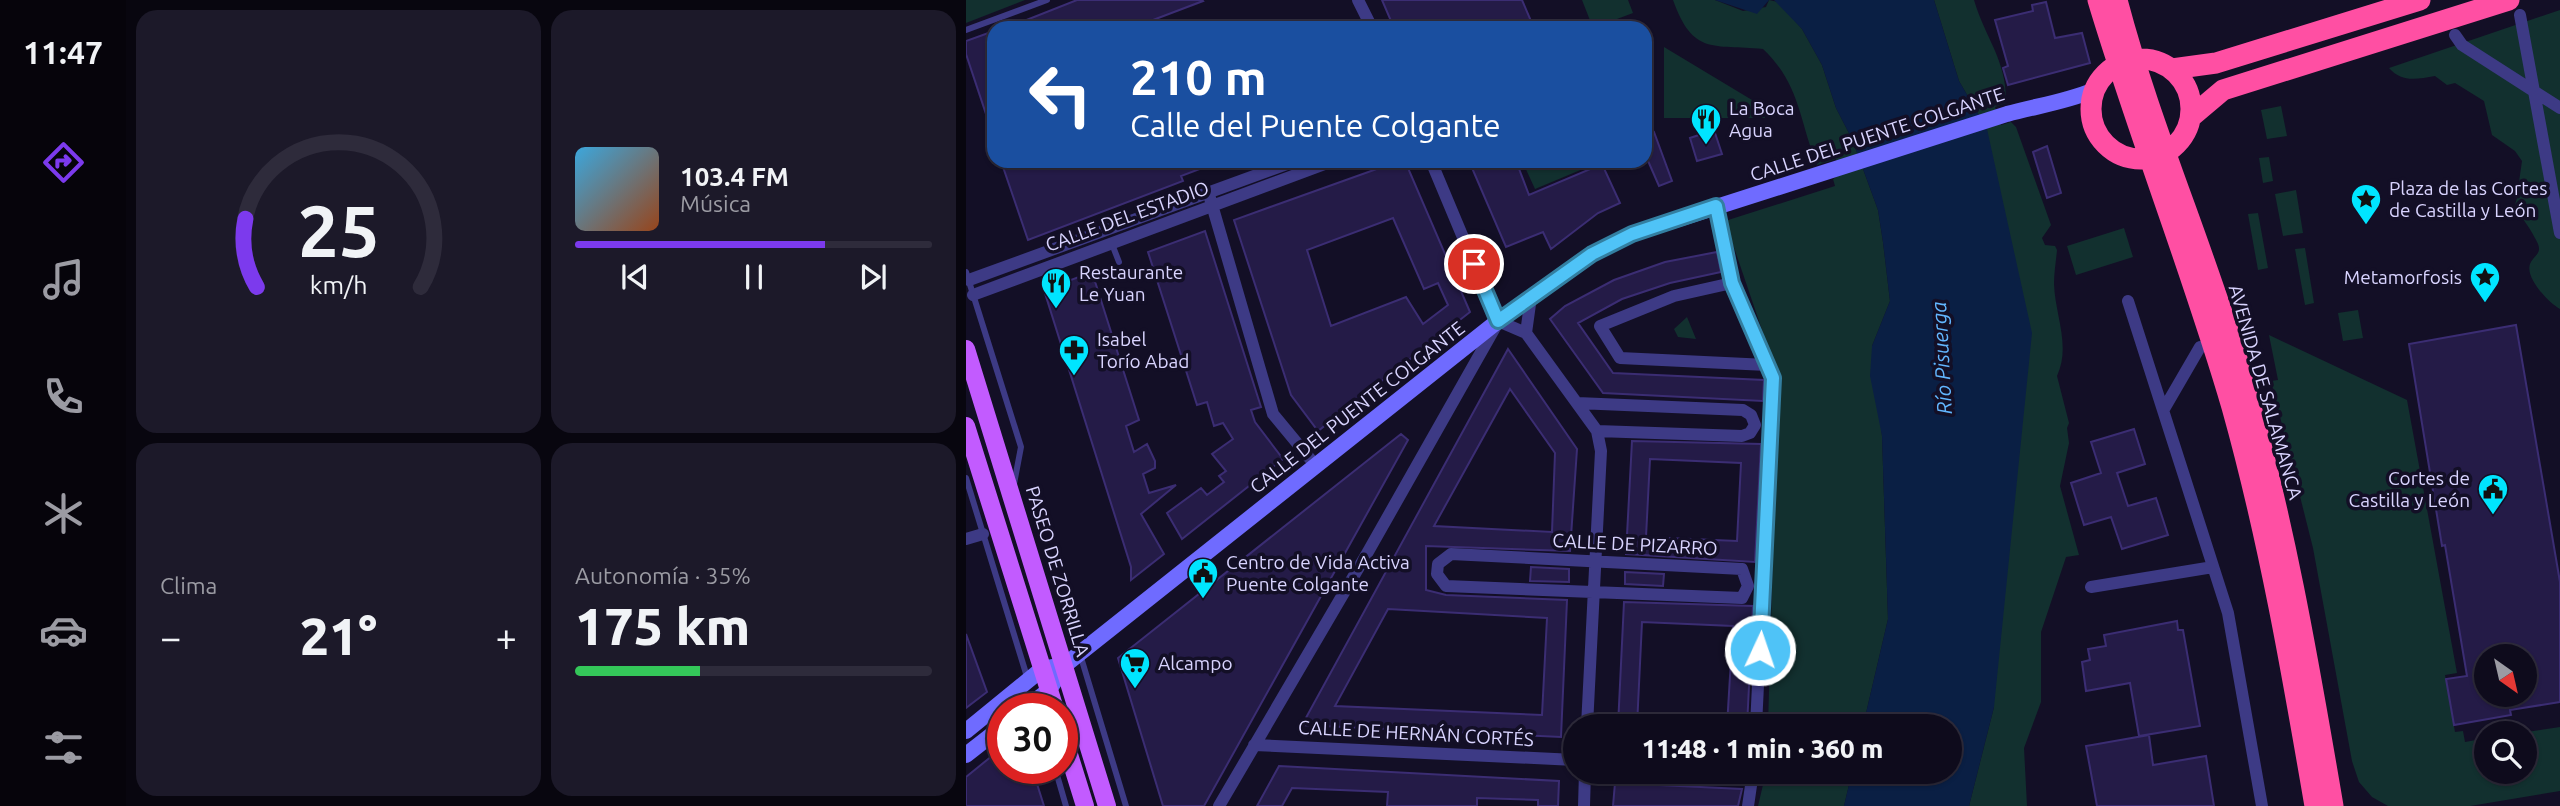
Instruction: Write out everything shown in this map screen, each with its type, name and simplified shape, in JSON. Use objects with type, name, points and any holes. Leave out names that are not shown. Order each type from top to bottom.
[{"type":"highway","name":"AVENIDA DE SALAMANCA","points":[[2098,0],[2127,62],[2158,155],[2204,340],[2252,480],[2279,598],[2315,806]]},
{"type":"highway","name":"AVENIDA DE SALAMANCA","points":[[2117,0],[2127,62]]},
{"type":"highway","points":[[2172,69],[2216,63],[2420,0]]},
{"type":"highway","points":[[2190,220],[2195,209],[2186,175],[2188,125],[2187,88],[2172,69],[2148,59],[2127,62],[2108,71],[2094,90],[2091,116],[2102,141],[2123,156],[2158,155],[2188,125],[2223,90],[2515,7]]},
{"type":"highway","name":"AVENIDA DE SALAMANCA","points":[[2158,155],[2190,220],[2240,368],[2269,474],[2300,606],[2333,806]]},
{"type":"main road","name":"PASEO DE ZORRILLA","points":[[966,349],[1107,806]]},
{"type":"main road","points":[[966,425],[1035,675],[1050,693]]},
{"type":"main road","points":[[1078,783],[1085,806]]},
{"type":"street","points":[[1361,3],[1369,21]]},
{"type":"street","points":[[2515,7],[2535,93],[2560,233]]},
{"type":"street","points":[[2455,35],[2462,46],[2560,108]]},
{"type":"street","name":"CALLE DEL PUENTE COLGANTE","points":[[1045,693],[1065,665],[1498,321],[1592,254],[1632,234],[1716,206],[2007,114],[2069,101],[2094,90]]},
{"type":"street","name":"CALLE DEL ESTADIO","points":[[967,276],[1007,268],[1275,168]]},
{"type":"street","name":"CALLE DEL ESTADIO","points":[[974,295],[1314,168]]},
{"type":"street","points":[[1433,168],[1498,321],[1526,332],[1597,431],[1601,473],[1588,714]]},
{"type":"street","points":[[1208,191],[1273,414],[1316,466]]},
{"type":"street","points":[[1716,206],[1732,283],[1773,378],[1757,714]]},
{"type":"street","points":[[1732,283],[1674,296],[1600,326],[1620,358],[1767,365]]},
{"type":"street","points":[[1526,332],[1531,297]]},
{"type":"street","points":[[2128,301],[2228,613],[2262,806]]},
{"type":"street","points":[[1219,806],[1498,321]]},
{"type":"street","points":[[2164,409],[2204,340]]},
{"type":"street","points":[[1455,356],[1466,358],[1472,368]]},
{"type":"street","points":[[1577,403],[1742,410],[1751,415],[1755,425],[1750,433],[1742,436],[1597,431]]},
{"type":"street","points":[[966,539],[983,534]]},
{"type":"street","name":"CALLE DE PIZARRO","points":[[1451,554],[1742,569],[1748,581],[1742,598],[1595,593],[1446,586],[1437,574],[1438,564],[1451,554]]},
{"type":"street","points":[[2091,587],[2213,567]]},
{"type":"street","name":"CALLE DEL PUENTE COLGANTE","points":[[966,731],[1035,675],[1065,665]]},
{"type":"street","points":[[966,755],[987,739]]},
{"type":"street","name":"CALLE DE HERNÁN CORTÉS","points":[[1254,746],[1563,759]]},
{"type":"street","points":[[1584,806],[1585,784]]},
{"type":"street","points":[[1748,806],[1752,784]]},
{"type":"lane","points":[[990,21],[1047,0]]},
{"type":"lane","points":[[966,30],[987,22]]},
{"type":"lane","points":[[1112,242],[1119,262]]},
{"type":"lane","points":[[967,276],[1021,447],[1012,492]]},
{"type":"lane","points":[[966,478],[983,534],[1035,675]]},
{"type":"lane","points":[[1080,653],[1126,806]]},
{"type":"lane","points":[[1060,784],[1066,806]]},
{"type":"green space","points":[[966,0],[1025,0],[966,23]]},
{"type":"green space","points":[[1582,0],[1628,0],[1633,13],[1612,21],[1590,21]]},
{"type":"green space","points":[[1673,0],[1715,0],[1743,11],[1766,7],[1769,0],[1778,2],[1802,29],[1822,65],[1836,108],[1852,139],[1878,210],[1890,301],[1872,346],[1882,436],[1888,619],[1866,714],[1768,714],[1778,377],[1725,221],[1835,186],[1833,179],[1841,174],[1836,159],[1817,165],[1792,89],[1763,49],[1707,44],[1688,31]]},
{"type":"green space","points":[[1934,0],[1974,0],[2003,74],[2006,103],[1995,107],[2001,125],[2011,122],[2016,127],[2051,225],[2042,238],[2045,245],[2055,246],[2057,250],[2054,284],[2063,353],[2057,376],[2069,423],[2069,443],[2060,486],[2079,555],[2066,557],[2041,632],[2041,702],[2024,748],[2027,806],[1969,806],[1994,707],[1987,129],[1959,81]]},
{"type":"green space","points":[[2560,10],[2560,309],[2544,296],[2531,276],[2530,264],[2539,247],[2514,208],[2517,198],[2514,190],[2519,182],[2522,161],[2515,151],[2492,135],[2484,101],[2455,83],[2447,85],[2435,76],[2405,78],[2389,68]]},
{"type":"green space","points":[[1664,47],[1762,106],[1765,118],[1664,118]]},
{"type":"green space","points":[[2281,106],[2287,136],[2267,139],[2261,110]]},
{"type":"green space","points":[[2269,157],[2273,181],[2263,183],[2259,158]]},
{"type":"green space","points":[[1525,168],[1585,168],[1535,189]]},
{"type":"green space","points":[[2296,190],[2303,233],[2283,236],[2275,194]]},
{"type":"green space","points":[[2258,213],[2268,268],[2258,270],[2248,214]]},
{"type":"green space","points":[[2124,228],[2133,257],[2076,275],[2067,246]]},
{"type":"green space","points":[[2305,248],[2314,303],[2305,305],[2295,249]]},
{"type":"green space","points":[[2358,310],[2363,338],[2343,341],[2338,313]]},
{"type":"green space","points":[[1687,317],[1696,339],[1678,337],[1674,329]]},
{"type":"green space","points":[[2269,335],[2407,400],[2457,673],[2445,675],[2455,732],[2463,731],[2465,742],[2474,740],[2474,784],[2537,784],[2537,730],[2560,727],[2560,791],[2470,806],[2388,806],[2372,797],[2359,782],[2352,761],[2313,548],[2271,381],[2278,380]]},
{"type":"green space","points":[[1763,784],[1849,784],[1844,806],[1758,806]]},
{"type":"water","points":[[1715,0],[1769,0],[1757,14]]},
{"type":"water","name":"Río Pisuerga","points":[[1774,0],[1934,0],[1959,81],[1987,129],[2032,333],[1994,707],[1969,806],[1844,806],[1849,784],[1962,784],[1962,714],[1866,714],[1888,619],[1882,436],[1870,376],[1872,346],[1890,301],[1878,210],[1852,139],[1836,108],[1822,65],[1802,29]]},
{"type":"building","points":[[1077,0],[1203,1],[1150,21],[1024,21]]},
{"type":"building","points":[[1382,0],[1522,0],[1531,21],[1391,21]]},
{"type":"building","points":[[2046,2],[2055,38],[2082,33],[2090,63],[2008,85],[2003,68],[2008,66],[1995,20],[2033,11],[2032,5]]},
{"type":"building","points":[[987,34],[987,117],[966,54],[966,41]]},
{"type":"building","name":"La Boca Agua","points":[[1714,130],[1722,154],[1697,161],[1690,138]]},
{"type":"building","points":[[1654,132],[1672,181],[1659,186],[1651,168]]},
{"type":"building","points":[[2047,146],[2061,193],[2047,198],[2033,152]]},
{"type":"building","points":[[1003,168],[1202,168],[1181,176],[1183,181],[1028,240]]},
{"type":"building","points":[[1379,168],[1408,168],[1470,312],[1318,431],[1291,395],[1234,220]],"holes":[[[1393,218],[1424,289],[1438,283],[1448,305],[1423,324],[1406,297],[1331,326],[1307,250]]]},
{"type":"building","points":[[1472,168],[1519,168],[1529,195],[1593,168],[1604,168],[1620,203],[1598,213],[1551,249],[1543,232],[1506,247]]},
{"type":"building","points":[[1205,231],[1261,407],[1251,410],[1255,422],[1283,459],[1182,539],[1167,513],[1201,488],[1207,495],[1224,482],[1219,476],[1226,471],[1212,454],[1233,439],[1223,423],[1214,426],[1207,402],[1197,405],[1148,252]]},
{"type":"building","points":[[1717,252],[1721,272],[1670,283],[1622,299],[1578,323],[1613,373],[1764,380],[1763,401],[1603,393],[1550,319],[1565,306],[1614,280],[1665,262]]},
{"type":"building","points":[[1092,272],[1139,420],[1126,426],[1134,452],[1147,444],[1155,461],[1155,468],[1143,474],[1149,493],[1176,485],[1141,514],[1164,554],[1131,580],[1131,567],[1044,290]]},
{"type":"building","name":"Cortes de Castilla y León","points":[[2516,325],[2560,582],[2560,702],[2538,706],[2538,644],[2474,644],[2474,707],[2529,707],[2510,710],[2511,715],[2454,725],[2446,679],[2467,676],[2445,545],[2442,546],[2409,344]]},
{"type":"building","points":[[1508,349],[1577,449],[1570,551],[1426,546],[1426,590],[1446,595],[1567,600],[1561,737],[1302,725]],"holes":[[[1510,389],[1555,453],[1552,532],[1434,526]],[[1388,609],[1547,618],[1542,715],[1335,706]]]},
{"type":"building","points":[[2134,429],[2145,464],[2117,473],[2128,506],[2156,498],[2168,535],[2122,549],[2111,517],[2084,525],[2071,483],[2101,473],[2091,442]]},
{"type":"building","points":[[1401,434],[1408,440],[1204,806],[1163,806],[1118,658]]},
{"type":"building","points":[[1632,441],[1761,444],[1755,562],[1626,554]],"holes":[[[1650,459],[1741,463],[1737,541],[1646,537]]]},
{"type":"building","points":[[1531,567],[1569,569],[1569,582],[1530,581]]},
{"type":"building","points":[[1625,572],[1664,574],[1663,586],[1625,584]]},
{"type":"building","points":[[1624,602],[1753,606],[1748,714],[1728,714],[1733,626],[1642,622],[1638,714],[1619,714]]},
{"type":"building","points":[[2177,621],[2178,630],[2183,630],[2200,726],[2139,736],[2130,683],[2086,691],[2082,662],[2090,660],[2088,649],[2106,646],[2104,635]]},
{"type":"building","points":[[966,634],[987,692],[966,708]]},
{"type":"building","points":[[2149,735],[2153,765],[2206,756],[2214,806],[2097,806],[2086,746]]},
{"type":"building","points":[[987,760],[987,784],[1037,784],[1044,806],[966,806],[966,777]]},
{"type":"building","points":[[1279,766],[1559,781],[1558,806],[1538,806],[1538,800],[1477,798],[1477,806],[1387,806],[1388,792],[1292,788],[1282,806],[1257,806]]},
{"type":"building","points":[[1615,784],[1742,789],[1738,806],[1613,806]]},
{"type":"place","name":"La Boca Agua","points":[[1706,146]]},
{"type":"place","name":"Plaza de las Cortes de Castilla y León","points":[[2366,226]]},
{"type":"place","name":"Metamorfosis","points":[[2485,304]]},
{"type":"place","name":"Restaurante Le Yuan","points":[[1056,310]]},
{"type":"place","name":"Isabel Torío Abad","points":[[1074,377]]},
{"type":"place","name":"Cortes de Castilla y León","points":[[2493,516]]},
{"type":"place","name":"Centro de Vida Activa Puente Colgante","points":[[1203,600]]},
{"type":"place","name":"Alcampo","points":[[1135,690]]},
{"type":"route","points":[[1474,264],[1498,321],[1592,254],[1632,234],[1716,206],[1732,283],[1773,378],[1760,650]]}]
